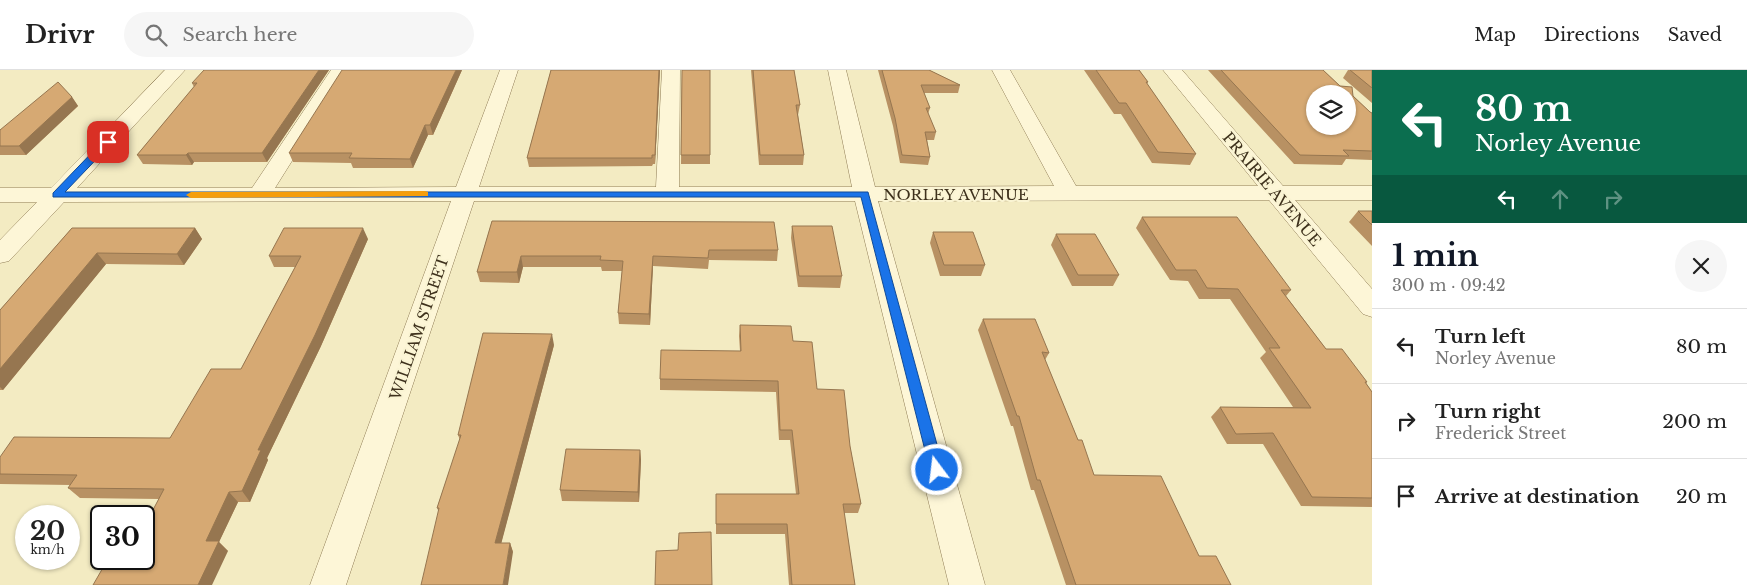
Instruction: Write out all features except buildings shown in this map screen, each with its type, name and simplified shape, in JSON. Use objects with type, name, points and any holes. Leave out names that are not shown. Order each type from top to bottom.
[{"type":"street","points":[[0,255],[176,70]]},
{"type":"street","points":[[259,195],[340,70]]},
{"type":"street","name":"WILLIAM STREET","points":[[328,585],[509,70]]},
{"type":"street","points":[[668,194],[671,70]]},
{"type":"street","points":[[836,70],[865,194],[967,585]]},
{"type":"street","points":[[1001,70],[1069,194]]},
{"type":"street","name":"PRAIRIE AVENUE","points":[[1172,70],[1372,307]]},
{"type":"street","name":"NORLEY AVENUE","points":[[0,195],[1372,193]]},
{"type":"slow traffic","points":[[191,195],[425,194]]},
{"type":"route","points":[[108,142],[57,195],[865,194],[937,470]]}]
